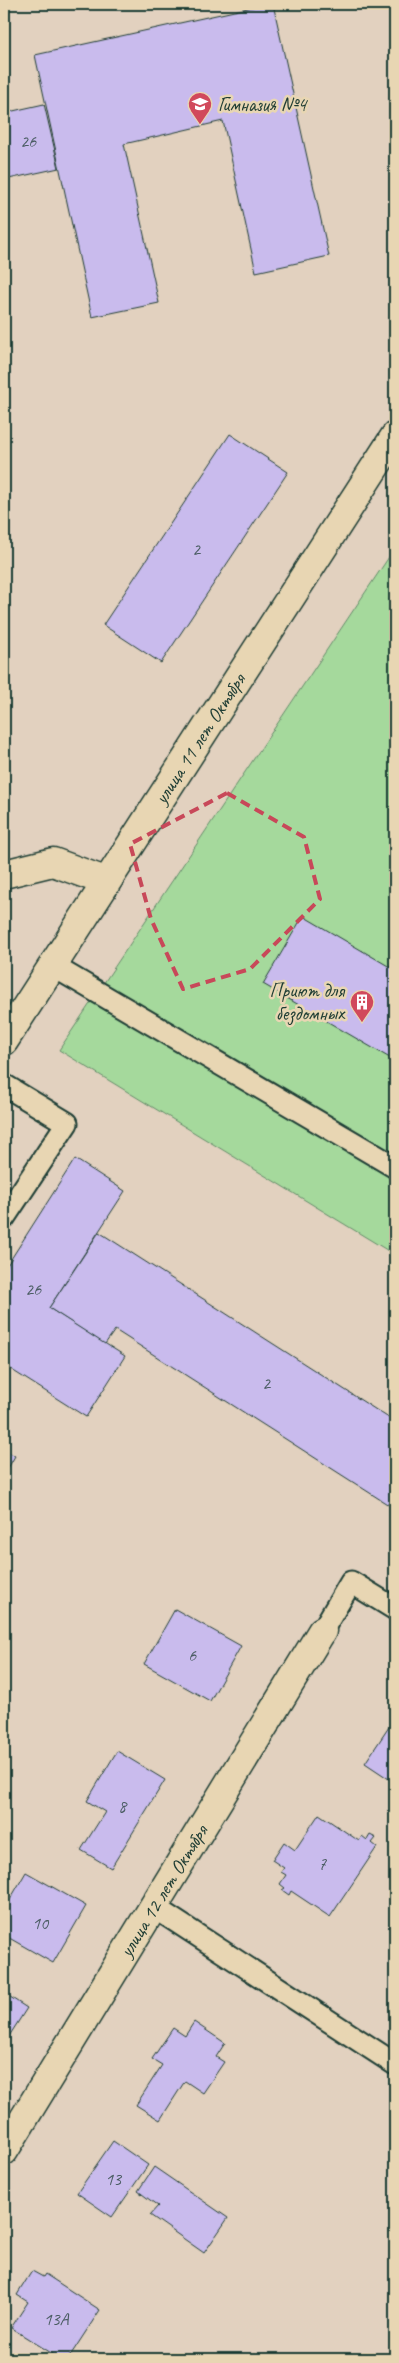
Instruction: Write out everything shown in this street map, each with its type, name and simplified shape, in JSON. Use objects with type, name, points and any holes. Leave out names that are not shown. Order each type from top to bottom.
[{"type":"street","name":"улица 11 лет Октября","points":[[4,1041],[105,881],[395,436]]},
{"type":"street","points":[[4,874],[53,862],[105,881]]},
{"type":"street","name":"улица 12 лет Октября","points":[[4,2151],[322,1632]]},
{"type":"lane","points":[[53,966],[395,1167]]},
{"type":"lane","points":[[4,1085],[67,1123],[4,1218]]},
{"type":"lane","points":[[322,1632],[350,1582],[395,1609]]},
{"type":"lane","points":[[154,1906],[395,2064]]},
{"type":"highlighted area","points":[[227,793],[304,837],[320,899],[250,969],[183,989],[151,919],[130,844]]},
{"type":"green space","points":[[395,548],[395,1255],[59,1050]]},
{"type":"building","points":[[273,4],[329,256],[256,272],[223,121],[124,144],[159,303],[92,317],[35,55]]},
{"type":"building","points":[[44,104],[59,168],[4,180],[4,113]]},
{"type":"building","points":[[230,434],[288,472],[161,663],[103,625]]},
{"type":"building","name":"Приют для бездомных","points":[[303,916],[395,970],[395,1061],[263,984]]},
{"type":"building","points":[[75,1159],[125,1191],[49,1308],[125,1356],[86,1417],[4,1365],[4,1270]]},
{"type":"building","points":[[99,1232],[395,1422],[395,1509],[115,1330],[105,1344],[49,1308]]},
{"type":"building","points":[[4,1449],[15,1456],[4,1475]]},
{"type":"building","points":[[175,1609],[241,1646],[210,1701],[144,1664]]},
{"type":"building","points":[[395,1718],[395,1783],[365,1763]]},
{"type":"building","points":[[117,1751],[165,1780],[111,1868],[81,1850],[105,1812],[87,1801]]},
{"type":"building","points":[[319,1814],[359,1841],[362,1836],[367,1840],[370,1835],[376,1838],[372,1843],[377,1847],[330,1917],[291,1891],[289,1895],[282,1890],[285,1888],[280,1884],[286,1875],[281,1872],[284,1868],[272,1860],[284,1842],[295,1850]]},
{"type":"building","points":[[26,1872],[86,1906],[53,1963],[4,1935],[4,1910]]},
{"type":"building","points":[[4,1993],[27,2008],[4,2044]]},
{"type":"building","points":[[194,2022],[225,2043],[216,2057],[224,2062],[203,2093],[185,2081],[160,2120],[136,2105],[162,2065],[152,2059],[173,2028],[185,2036]]},
{"type":"building","points":[[113,2141],[148,2165],[112,2217],[77,2193]]},
{"type":"building","points":[[154,2167],[228,2218],[204,2253],[150,2215],[158,2206],[138,2191]]},
{"type":"building","points":[[32,2271],[43,2277],[45,2274],[100,2310],[68,2359],[61,2359],[11,2328],[28,2302],[17,2295]]},
{"type":"place","name":"Гимназия №4","points":[[200,125]]},
{"type":"place","name":"Приют для бездомных","points":[[362,1023]]}]
